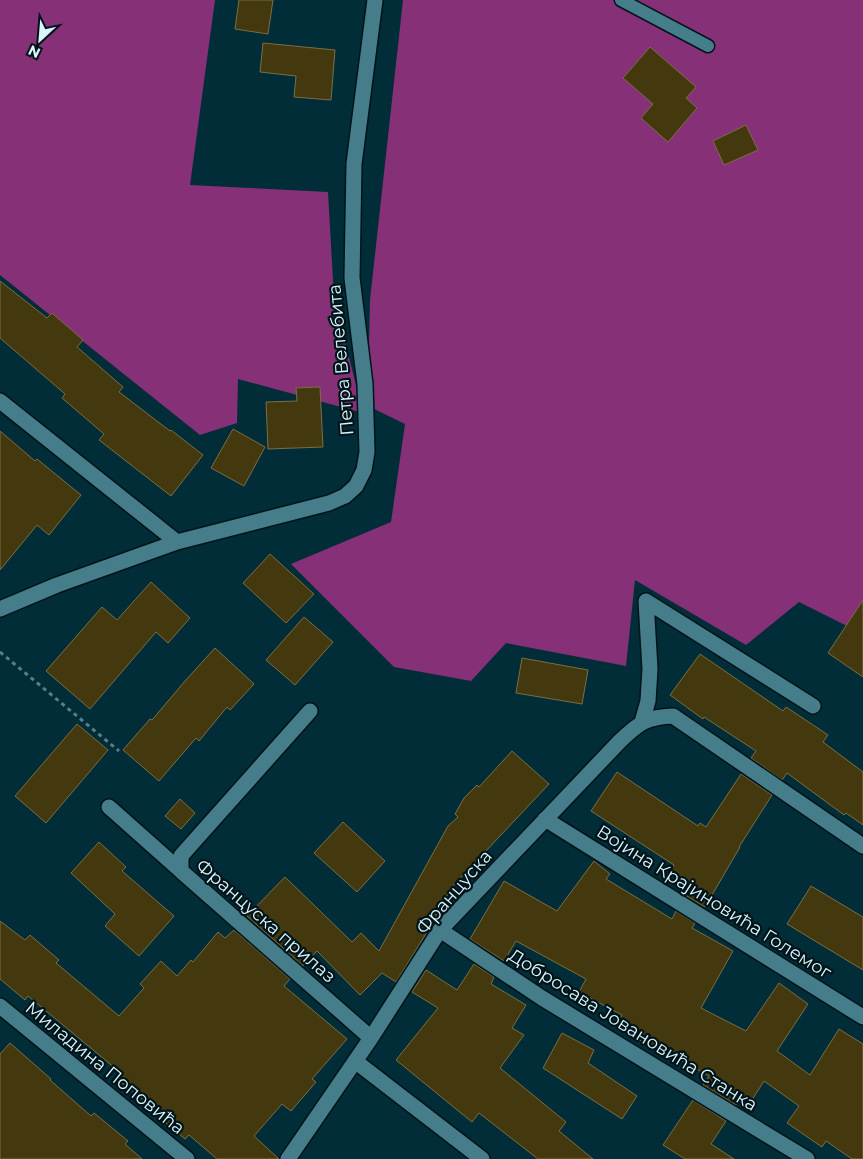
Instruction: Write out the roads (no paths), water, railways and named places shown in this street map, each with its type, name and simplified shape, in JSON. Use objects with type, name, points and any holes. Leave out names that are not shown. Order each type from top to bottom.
[{"type":"street","name":"Петра Велебита","points":[[0,608],[57,585],[177,542],[329,503],[352,492],[361,478],[367,452],[365,384],[352,278],[354,164],[375,0]]},
{"type":"street","points":[[0,401],[177,542]]},
{"type":"street","points":[[642,722],[648,701],[650,669],[646,601],[813,706]]},
{"type":"street","name":"Француска прилаз","points":[[310,711],[188,848],[182,856],[181,871],[371,1038]]},
{"type":"street","points":[[642,722],[655,716],[673,716],[863,846]]},
{"type":"street","name":"Француска","points":[[288,1159],[371,1038],[440,930],[620,741],[642,722]]},
{"type":"street","points":[[109,807],[181,871]]},
{"type":"street","name":"Војина Крајиновића Големог","points":[[545,819],[863,1016]]},
{"type":"street","name":"Добросава Јовановића Станка","points":[[440,930],[542,998],[807,1159]]},
{"type":"street","name":"Миладина Поповића","points":[[0,1006],[186,1159]]},
{"type":"street","points":[[355,1061],[482,1159]]},
{"type":"lane","points":[[621,0],[708,46]]}]
